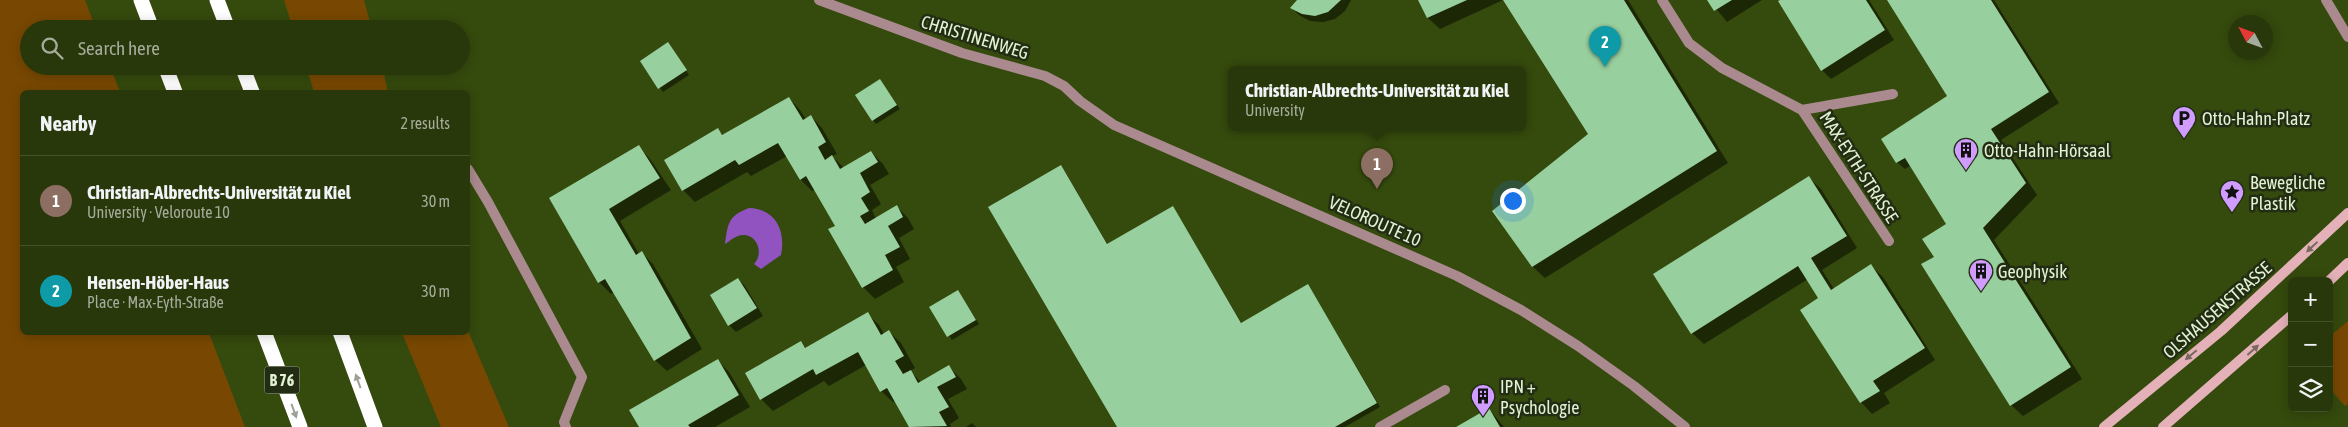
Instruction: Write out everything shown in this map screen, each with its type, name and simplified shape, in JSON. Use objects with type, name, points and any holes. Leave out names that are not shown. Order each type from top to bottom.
[{"type":"highway","points":[[141,0],[149,20]]},
{"type":"highway","points":[[217,0],[225,20]]},
{"type":"highway","points":[[168,75],[174,90]]},
{"type":"highway","points":[[245,75],[251,90]]},
{"type":"highway","name":"B 76","points":[[265,335],[300,427]]},
{"type":"highway","points":[[341,335],[375,427]]},
{"type":"street","name":"CHRISTINENWEG","points":[[819,0],[962,53],[1037,73]]},
{"type":"street","name":"MAX-EYTH-STRASSE","points":[[1662,0],[1689,43],[1722,68],[1802,110],[1889,241]]},
{"type":"street","points":[[2326,0],[2348,37]]},
{"type":"street","name":"VELOROUTE 10","points":[[1037,73],[1064,86],[1080,101],[1114,125],[1457,276],[1521,310],[1610,369],[1685,427]]},
{"type":"street","name":"MAX-EYTH-STRASSE","points":[[1802,110],[1893,94]]},
{"type":"street","points":[[470,173],[488,202],[582,377],[564,422],[566,427]]},
{"type":"street","name":"OLSHAUSENSTRASSE","points":[[2104,427],[2221,331],[2348,213]]},
{"type":"street","points":[[2333,277],[2348,263]]},
{"type":"street","points":[[2163,427],[2288,318]]},
{"type":"street","points":[[1380,427],[1445,390]]},
{"type":"shaded area","points":[[0,0],[85,0],[93,20],[20,20],[20,75],[113,75],[119,90],[20,90],[20,335],[210,335],[245,427],[0,427]]},
{"type":"shaded area","points":[[284,0],[364,0],[370,20],[290,20]]},
{"type":"shaded area","points":[[309,75],[384,75],[388,90],[313,90]]},
{"type":"shaded area","points":[[749,208],[766,212],[772,217],[777,223],[782,238],[781,255],[761,269],[754,264],[759,251],[754,239],[750,236],[739,235],[725,244],[730,221],[737,214]]},
{"type":"shaded area","points":[[2348,321],[2348,404],[2345,406],[2333,392],[2333,334]]},
{"type":"shaded area","points":[[403,335],[470,335],[509,427],[441,427]]},
{"type":"building","points":[[1297,0],[1341,0],[1328,12],[1315,16],[1302,14],[1290,8]]},
{"type":"building","points":[[1418,0],[1467,0],[1427,18]]},
{"type":"building","points":[[1503,0],[1624,0],[1717,151],[1532,267],[1492,211],[1588,134]]},
{"type":"building","points":[[1707,0],[1732,0],[1714,11]]},
{"type":"building","points":[[1866,0],[1885,30],[1821,71],[1778,1]]},
{"type":"building","points":[[1887,0],[1991,0],[2049,92],[1991,129],[2026,183],[1983,228],[2071,367],[2010,406],[1921,264],[1934,257],[1922,239],[1946,224],[1905,158],[1896,163],[1881,139],[1947,96]]},
{"type":"building","points":[[668,42],[687,70],[658,89],[640,61]]},
{"type":"building","points":[[880,79],[897,105],[872,121],[855,95]]},
{"type":"building","points":[[789,97],[803,120],[811,115],[826,142],[818,147],[825,160],[832,155],[840,169],[871,151],[878,162],[860,173],[870,192],[861,198],[869,211],[860,216],[865,224],[897,205],[903,217],[888,226],[900,247],[885,255],[893,270],[862,288],[828,229],[835,226],[806,176],[800,180],[778,143],[739,165],[735,160],[682,191],[664,160],[718,128],[722,135]]},
{"type":"building","points":[[639,145],[660,178],[609,209],[636,255],[642,251],[691,338],[654,361],[605,279],[598,283],[549,198]]},
{"type":"building","points":[[1061,165],[1107,244],[1173,206],[1241,323],[1308,284],[1377,403],[1335,427],[1117,427],[988,207]]},
{"type":"building","points":[[1809,176],[1847,236],[1811,258],[1831,290],[1871,264],[1925,348],[1873,381],[1880,391],[1860,403],[1800,310],[1818,298],[1798,266],[1691,334],[1653,274]]},
{"type":"building","points":[[738,278],[757,308],[728,326],[710,295]]},
{"type":"building","points":[[958,290],[976,320],[947,337],[929,307]]},
{"type":"building","points":[[868,312],[881,335],[889,330],[904,356],[895,361],[903,374],[911,370],[918,383],[949,365],[956,377],[937,387],[949,407],[939,412],[947,426],[909,427],[887,388],[880,392],[858,352],[816,375],[813,369],[760,400],[745,373],[801,341],[805,348]]},
{"type":"building","points":[[718,359],[739,395],[688,425],[690,427],[639,427],[629,410]]},
{"type":"building","name":"IPN + Psychologie","points":[[1489,408],[1500,427],[1456,427]]},
{"type":"place","name":"Hensen-Höber-Haus","points":[[1605,67]]},
{"type":"place","name":"Otto-Hahn-Platz","points":[[2184,139]]},
{"type":"place","name":"Otto-Hahn-Hörsaal","points":[[1966,171]]},
{"type":"place","name":"Christian-Albrechts-Universität zu Kiel","points":[[1377,189]]},
{"type":"place","name":"Bewegliche Plastik","points":[[2232,213]]},
{"type":"place","name":"Geophysik","points":[[1981,292]]},
{"type":"place","name":"IPN + Psychologie","points":[[1483,417]]}]
